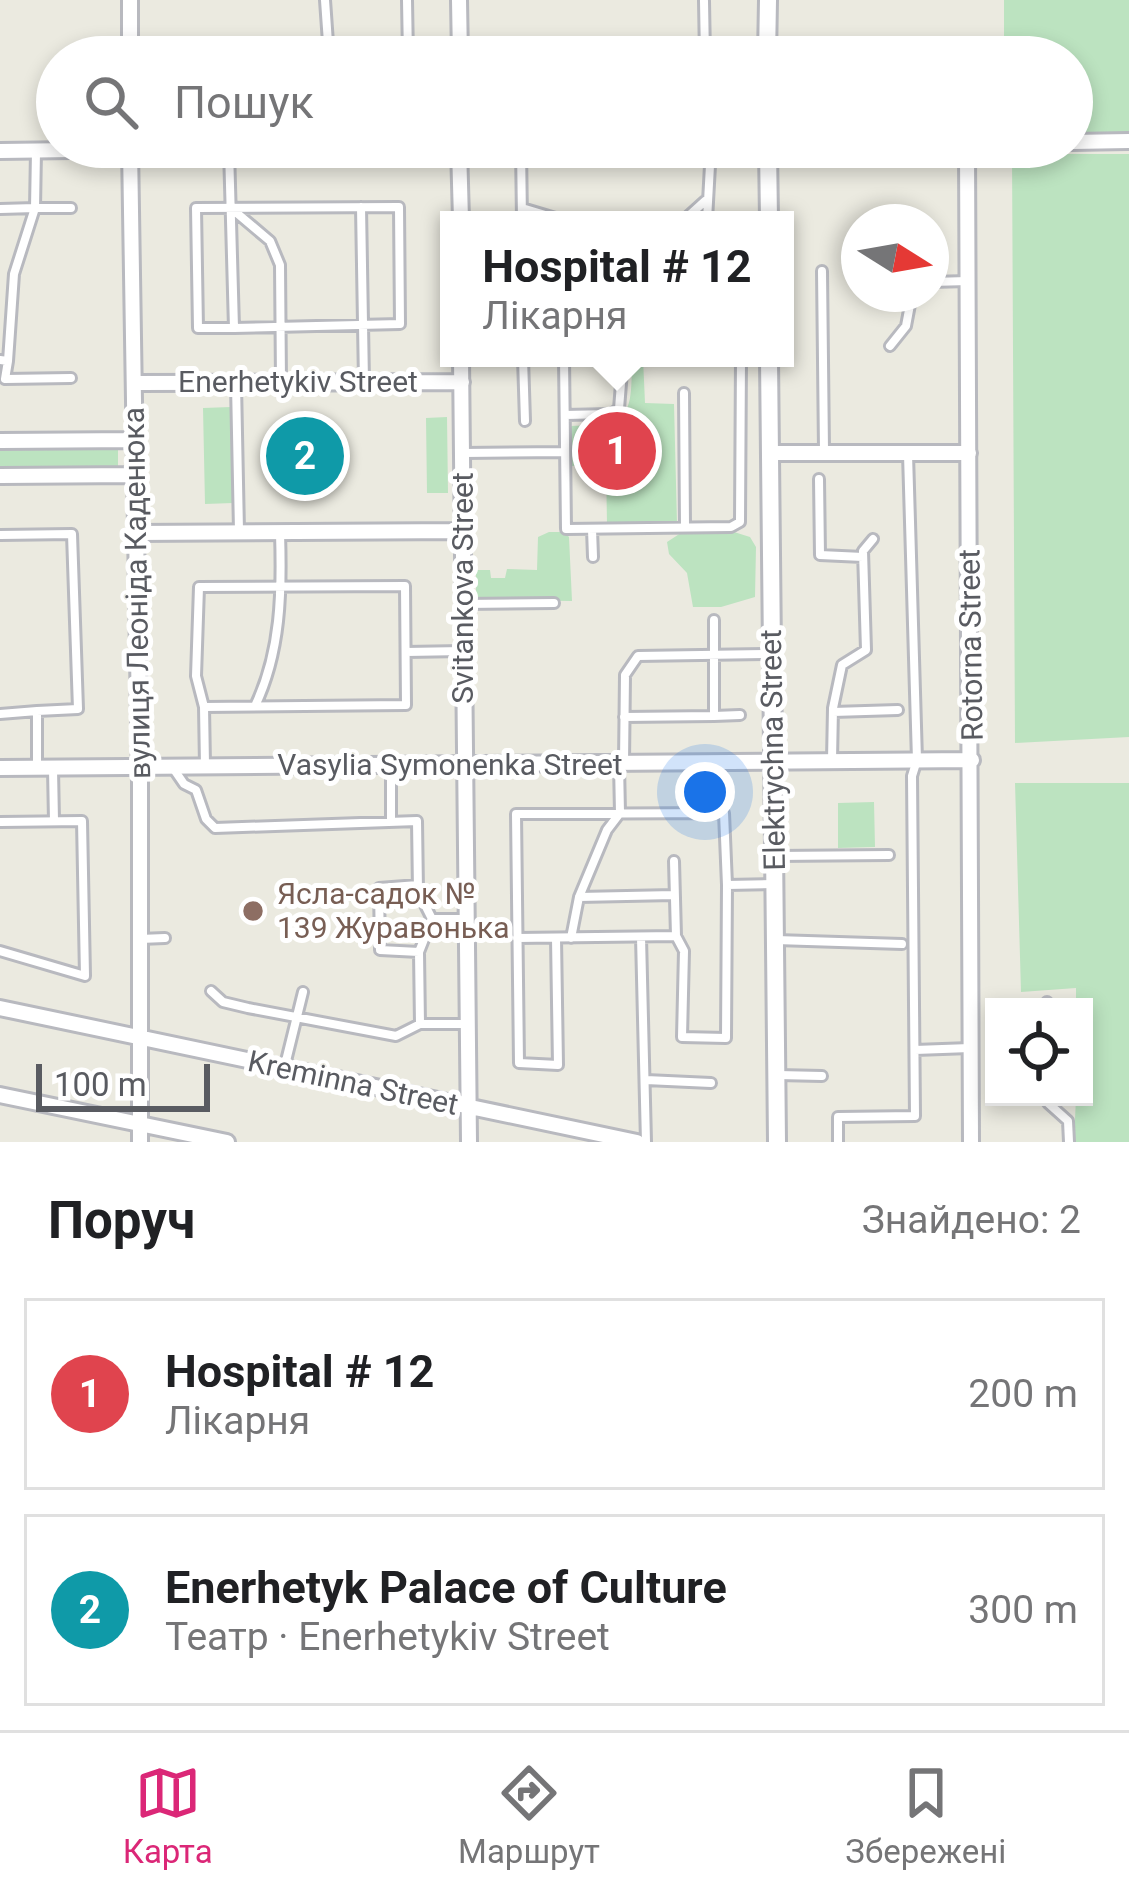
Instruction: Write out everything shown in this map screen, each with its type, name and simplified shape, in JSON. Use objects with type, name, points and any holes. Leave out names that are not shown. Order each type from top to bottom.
[{"type":"street","points":[[130,0],[130,36]]},
{"type":"street","points":[[459,0],[460,36]]},
{"type":"street","points":[[767,0],[770,36]]},
{"type":"street","points":[[1093,142],[1129,141]]},
{"type":"street","points":[[0,151],[36,151]]},
{"type":"street","name":"вулиця Леоніда Каденюка","points":[[130,168],[140,767],[140,1142]]},
{"type":"street","points":[[459,168],[460,211]]},
{"type":"street","points":[[768,168],[769,211]]},
{"type":"street","name":"Rotorna Street","points":[[967,168],[971,1142]]},
{"type":"street","name":"Svitankova Street","points":[[461,367],[469,1142]]},
{"type":"street","name":"Elektrychna Street","points":[[769,367],[777,1142]]},
{"type":"street","name":"Enerhetykiv Street","points":[[134,383],[462,382]]},
{"type":"street","points":[[0,441],[135,440]]},
{"type":"street","points":[[770,452],[969,453]]},
{"type":"street","points":[[0,476],[135,475]]},
{"type":"street","points":[[135,533],[463,531]]},
{"type":"street","name":"Vasylia Symonenka Street","points":[[0,768],[972,760]]},
{"type":"street","name":"Kreminna Street","points":[[0,1008],[641,1142]]},
{"type":"street","points":[[0,1095],[227,1142]]},
{"type":"lane","points":[[325,0],[327,36]]},
{"type":"lane","points":[[407,0],[408,36]]},
{"type":"lane","points":[[704,1],[705,36]]},
{"type":"lane","points":[[36,151],[35,208],[14,274],[5,379],[71,378]]},
{"type":"lane","points":[[230,168],[234,328]]},
{"type":"lane","points":[[521,168],[521,211]]},
{"type":"lane","points":[[706,211],[709,168]]},
{"type":"lane","points":[[693,211],[706,200]]},
{"type":"lane","points":[[361,207],[364,382]]},
{"type":"lane","points":[[361,207],[399,207],[400,324],[198,328],[196,208],[361,207]]},
{"type":"lane","points":[[0,209],[71,208]]},
{"type":"lane","points":[[231,208],[270,241],[280,265],[281,382]]},
{"type":"lane","points":[[521,208],[531,211]]},
{"type":"lane","points":[[822,271],[824,452]]},
{"type":"lane","points":[[949,282],[969,281]]},
{"type":"lane","points":[[890,346],[906,326],[909,312]]},
{"type":"lane","points":[[523,367],[525,421]]},
{"type":"lane","points":[[564,367],[566,529],[731,527],[742,517],[741,367]]},
{"type":"lane","points":[[565,416],[610,414],[619,409],[621,367]]},
{"type":"lane","points":[[236,382],[238,534]]},
{"type":"lane","points":[[684,393],[685,527]]},
{"type":"lane","points":[[463,453],[565,452]]},
{"type":"lane","points":[[838,1142],[838,1117],[915,1116],[912,776],[917,760],[908,452]]},
{"type":"lane","points":[[819,479],[820,554],[863,557]]},
{"type":"lane","points":[[592,529],[593,557]]},
{"type":"lane","points":[[255,706],[269,669],[282,586],[280,533]]},
{"type":"lane","points":[[0,535],[72,534],[78,709],[0,714]]},
{"type":"lane","points":[[832,761],[833,712],[842,665],[866,650],[863,557],[873,538]]},
{"type":"lane","points":[[204,707],[406,705],[405,586],[200,587],[196,676],[204,707],[205,766]]},
{"type":"lane","points":[[463,604],[554,603]]},
{"type":"lane","points":[[714,620],[714,716]]},
{"type":"lane","points":[[406,652],[463,651]]},
{"type":"lane","points":[[571,938],[580,897],[607,830],[620,813],[625,675],[638,656],[771,654]]},
{"type":"lane","points":[[833,712],[898,710]]},
{"type":"lane","points":[[37,711],[54,821]]},
{"type":"lane","points":[[624,717],[740,715]]},
{"type":"lane","points":[[697,764],[698,813]]},
{"type":"lane","points":[[172,766],[184,784],[196,790],[206,819],[215,828],[417,821],[418,885],[432,919],[419,952],[420,1024]]},
{"type":"lane","points":[[391,766],[392,822]]},
{"type":"lane","points":[[556,938],[558,1065],[519,1063],[517,814],[724,813],[726,1039],[682,1037],[684,951],[676,936],[674,861]]},
{"type":"lane","points":[[0,822],[82,821],[85,976],[0,951]]},
{"type":"lane","points":[[775,856],[889,855]]},
{"type":"lane","points":[[727,885],[774,884]]},
{"type":"lane","points":[[418,885],[379,888],[380,950],[419,952]]},
{"type":"lane","points":[[580,897],[674,895]]},
{"type":"lane","points":[[432,919],[465,919]]},
{"type":"lane","points":[[517,938],[676,936]]},
{"type":"lane","points":[[641,937],[646,1080],[641,1142]]},
{"type":"lane","points":[[139,939],[165,938]]},
{"type":"lane","points":[[775,940],[902,944]]},
{"type":"lane","points":[[212,991],[223,1002],[396,1036],[420,1024],[467,1024]]},
{"type":"lane","points":[[284,1070],[303,992]]},
{"type":"lane","points":[[914,1050],[970,1048]]},
{"type":"lane","points":[[776,1075],[822,1076]]},
{"type":"lane","points":[[646,1080],[711,1083]]},
{"type":"lane","points":[[1051,1106],[1068,1121],[1069,1142]]},
{"type":"green space","points":[[1004,0],[1129,0],[1129,133],[1093,133],[1093,36],[1004,36]]},
{"type":"green space","points":[[1093,154],[1129,154],[1129,737],[1015,743],[1012,168],[1093,168]]},
{"type":"green space","points":[[632,367],[643,367],[645,403],[674,404],[677,523],[607,524],[606,465],[571,466],[571,426],[617,419],[629,404]]},
{"type":"green space","points":[[231,407],[233,503],[205,504],[203,408]]},
{"type":"green space","points":[[447,417],[448,493],[427,493],[426,418]]},
{"type":"green space","points":[[118,445],[118,468],[0,470],[0,446]]},
{"type":"green space","points":[[684,531],[750,537],[756,547],[755,597],[721,607],[693,607],[687,573],[669,554],[667,542]]},
{"type":"green space","points":[[564,532],[569,537],[572,601],[476,600],[476,570],[490,570],[491,578],[505,578],[507,569],[537,570],[538,537]]},
{"type":"green space","points":[[1015,783],[1129,783],[1129,1142],[1074,1142],[1076,1106],[1093,1106],[1093,998],[1076,998],[1076,988],[1021,992]]},
{"type":"green space","points":[[874,802],[875,847],[838,848],[838,803]]},
{"type":"place","name":"Hospital # 12","points":[[617,451]]},
{"type":"place","name":"Enerhetyk Palace of Culture","points":[[305,456]]},
{"type":"place","name":"Ясла-садок № 139 Журавонька","points":[[253,911]]}]
